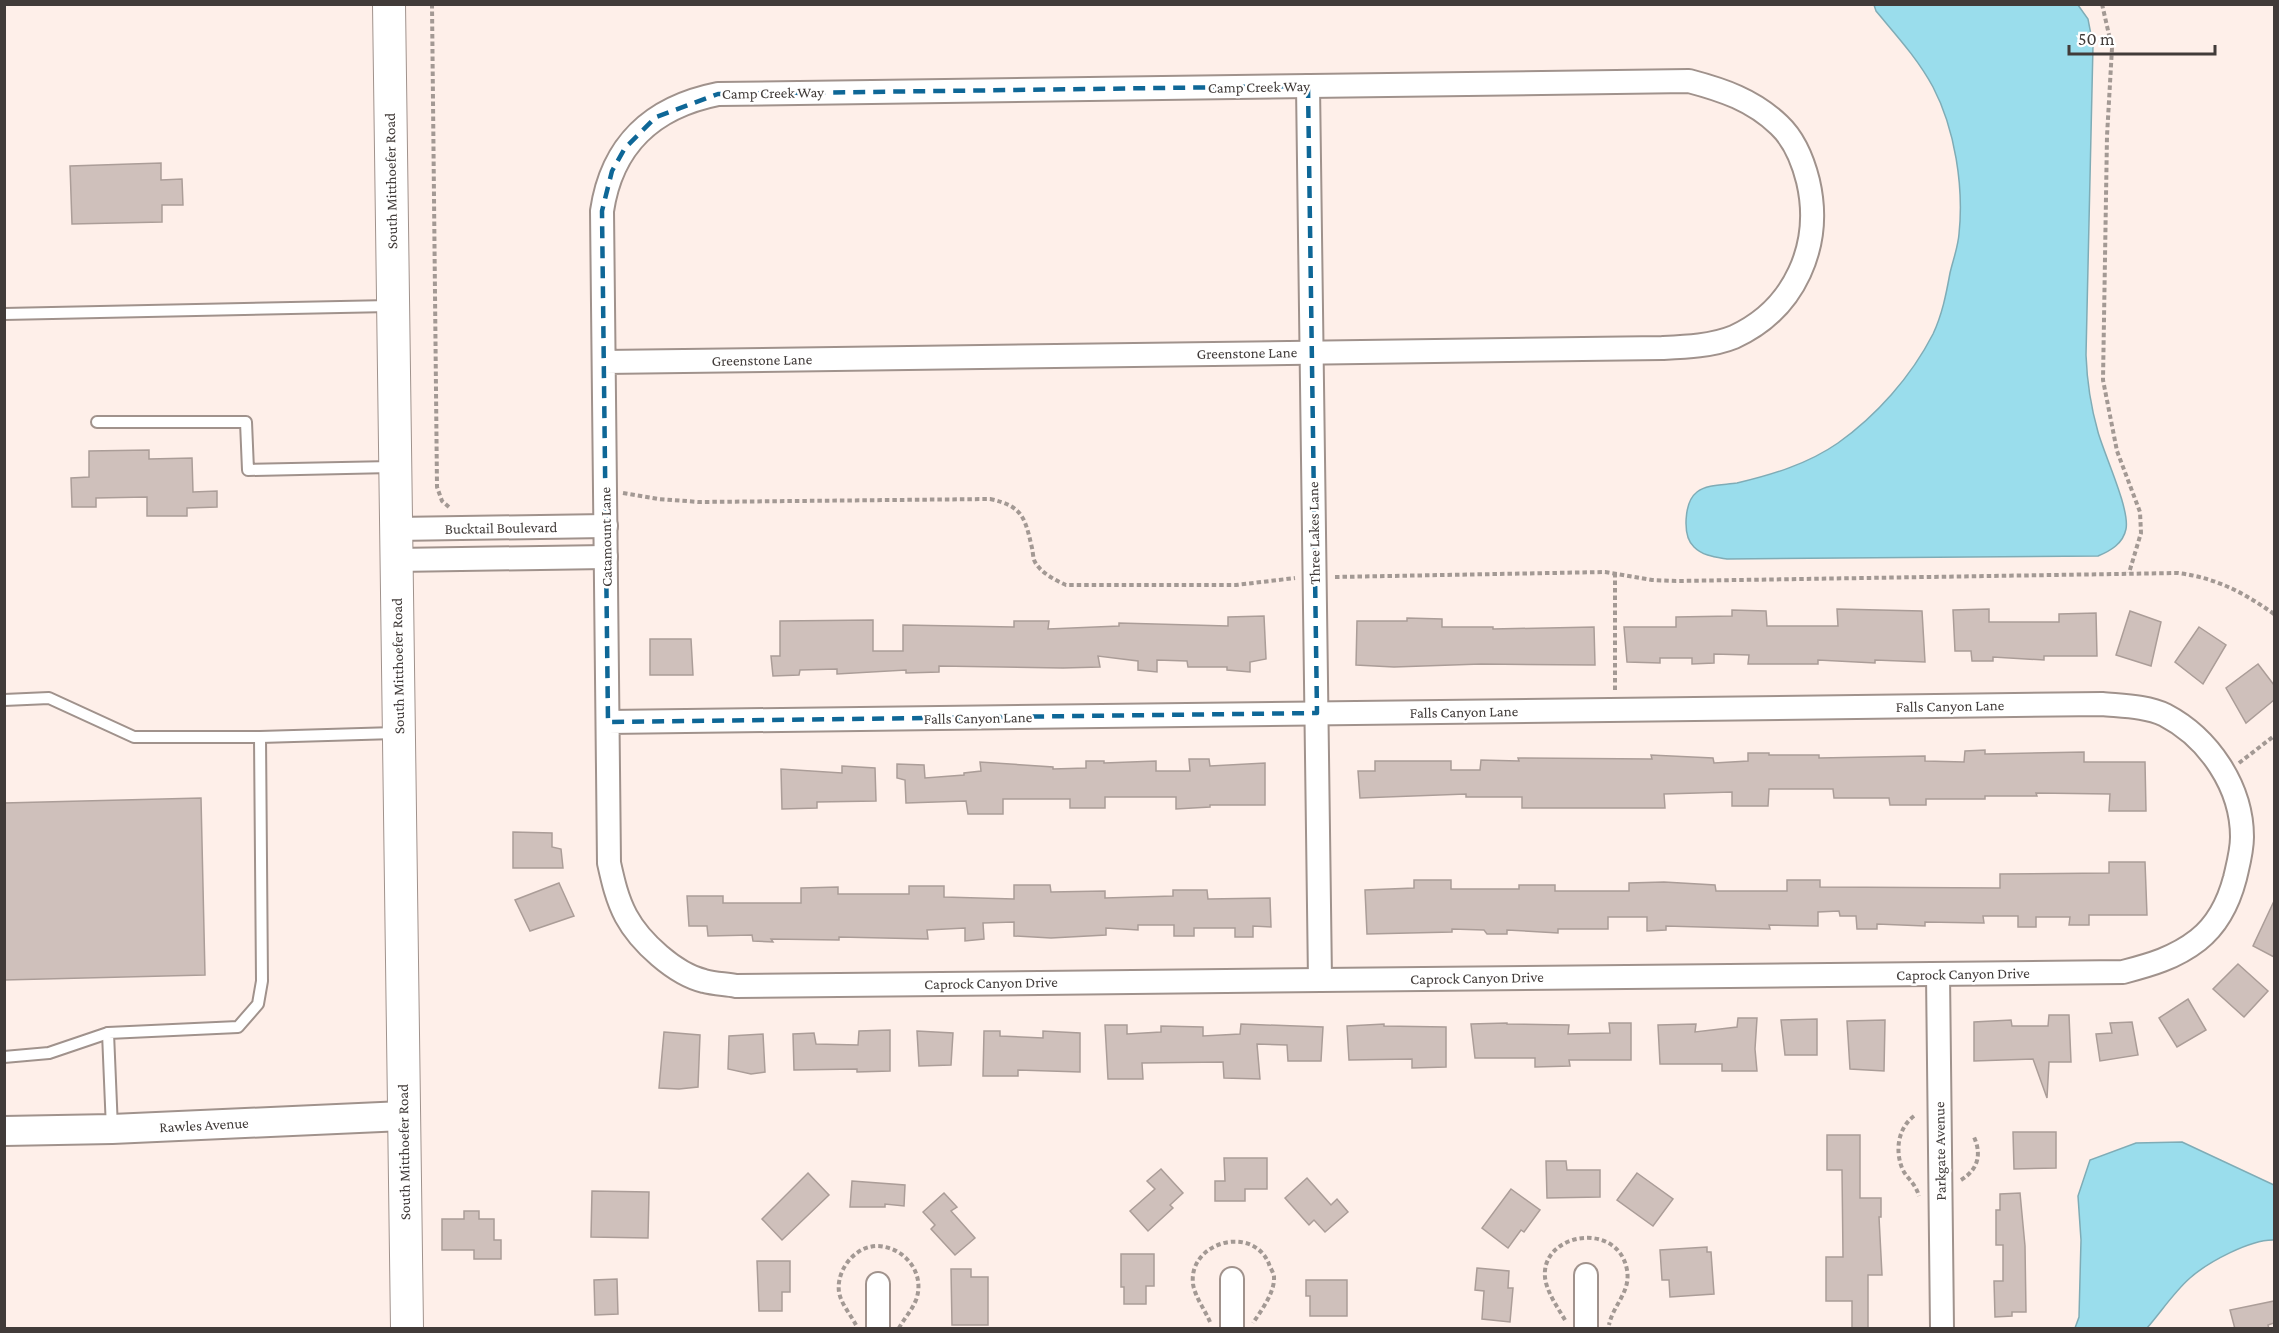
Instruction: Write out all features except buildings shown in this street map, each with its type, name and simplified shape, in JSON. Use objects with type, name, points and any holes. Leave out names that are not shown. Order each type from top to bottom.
[{"type":"main road","name":"South Mitthoefer Road","points":[[389,4],[406,1329]]},
{"type":"street","name":"Camp Creek Way","points":[[640,130],[656,117],[678,105],[696,98],[718,94],[1689,81],[1743,98],[1780,126],[1795,146],[1805,168],[1813,213]]},
{"type":"street","name":"Three Lakes Lane","points":[[1308,86],[1320,980]]},
{"type":"street","name":"Catamount Lane","points":[[640,130],[625,148],[612,171],[602,211],[609,863],[615,892],[626,917],[647,944]]},
{"type":"street","name":"Greenstone Lane","points":[[604,362],[1662,348],[1715,342],[1734,337],[1752,326],[1786,296],[1808,254],[1813,213]]},
{"type":"street","name":"Bucktail Boulevard","points":[[396,529],[606,526]]},
{"type":"street","name":"Bucktail Boulevard","points":[[396,560],[606,557]]},
{"type":"street","name":"Falls Canyon Lane","points":[[608,722],[2090,704],[2132,707],[2164,714],[2195,736],[2215,757],[2232,791],[2240,818],[2242,839]]},
{"type":"street","name":"Caprock Canyon Drive","points":[[647,944],[673,966],[702,981],[736,986],[2123,972],[2165,961],[2199,940],[2219,916],[2231,893],[2242,839]]},
{"type":"street","name":"Parkgate Avenue","points":[[1938,974],[1942,1329]]},
{"type":"street","name":"Rawles Avenue","points":[[4,1131],[112,1129],[403,1116]]},
{"type":"street","points":[[1586,1275],[1586,1329]]},
{"type":"street","points":[[1232,1280],[1232,1329]]},
{"type":"street","points":[[878,1284],[878,1329]]},
{"type":"lane","points":[[4,314],[393,306]]},
{"type":"lane","points":[[97,422],[246,422],[248,470],[395,467]]},
{"type":"lane","points":[[4,700],[49,698],[134,737],[260,737],[399,733]]},
{"type":"lane","points":[[4,1057],[49,1053],[108,1033],[238,1027],[258,1004],[262,981],[260,737]]},
{"type":"lane","points":[[108,1033],[112,1129]]},
{"type":"path","points":[[432,4],[437,487],[442,501],[452,509]]},
{"type":"path","points":[[2102,4],[2112,48],[2106,147],[2103,380],[2117,451],[2140,512],[2141,532],[2129,573]]},
{"type":"path","points":[[606,491],[681,502],[990,499],[1004,502],[1020,512],[1026,520],[1035,562],[1052,579],[1066,585],[1236,585],[1315,577],[1605,572],[1652,580],[1676,581],[2178,573],[2205,577],[2233,588],[2274,614]]},
{"type":"path","points":[[1615,573],[1615,710]]},
{"type":"path","points":[[2224,775],[2274,736]]},
{"type":"path","points":[[1914,1116],[1906,1122],[1900,1133],[1899,1156],[1903,1170],[1912,1180],[1919,1194],[1919,1206]]},
{"type":"path","points":[[1959,1184],[1960,1180],[1973,1171],[1977,1162],[1979,1153],[1973,1135]]},
{"type":"highlighted area","points":[[1308,86],[1317,713],[608,722],[602,211],[612,171],[625,148],[656,117],[718,94]]},
{"type":"water","points":[[1874,5],[2078,5],[2088,19],[2093,45],[2087,375],[2095,422],[2120,495],[2126,520],[2126,529],[2119,543],[2098,556],[1727,559],[1709,556],[1690,542],[1686,527],[1687,511],[1689,503],[1697,492],[1716,485],[1737,483],[1789,468],[1838,443],[1866,421],[1903,380],[1924,350],[1939,320],[1958,244],[1960,197],[1956,159],[1947,121],[1933,87],[1921,67],[1876,11]]},
{"type":"water","points":[[2182,1142],[2274,1185],[2274,1240],[2242,1247],[2198,1272],[2178,1289],[2147,1328],[2075,1328],[2079,1317],[2081,1240],[2078,1196],[2090,1160],[2136,1143]]}]
